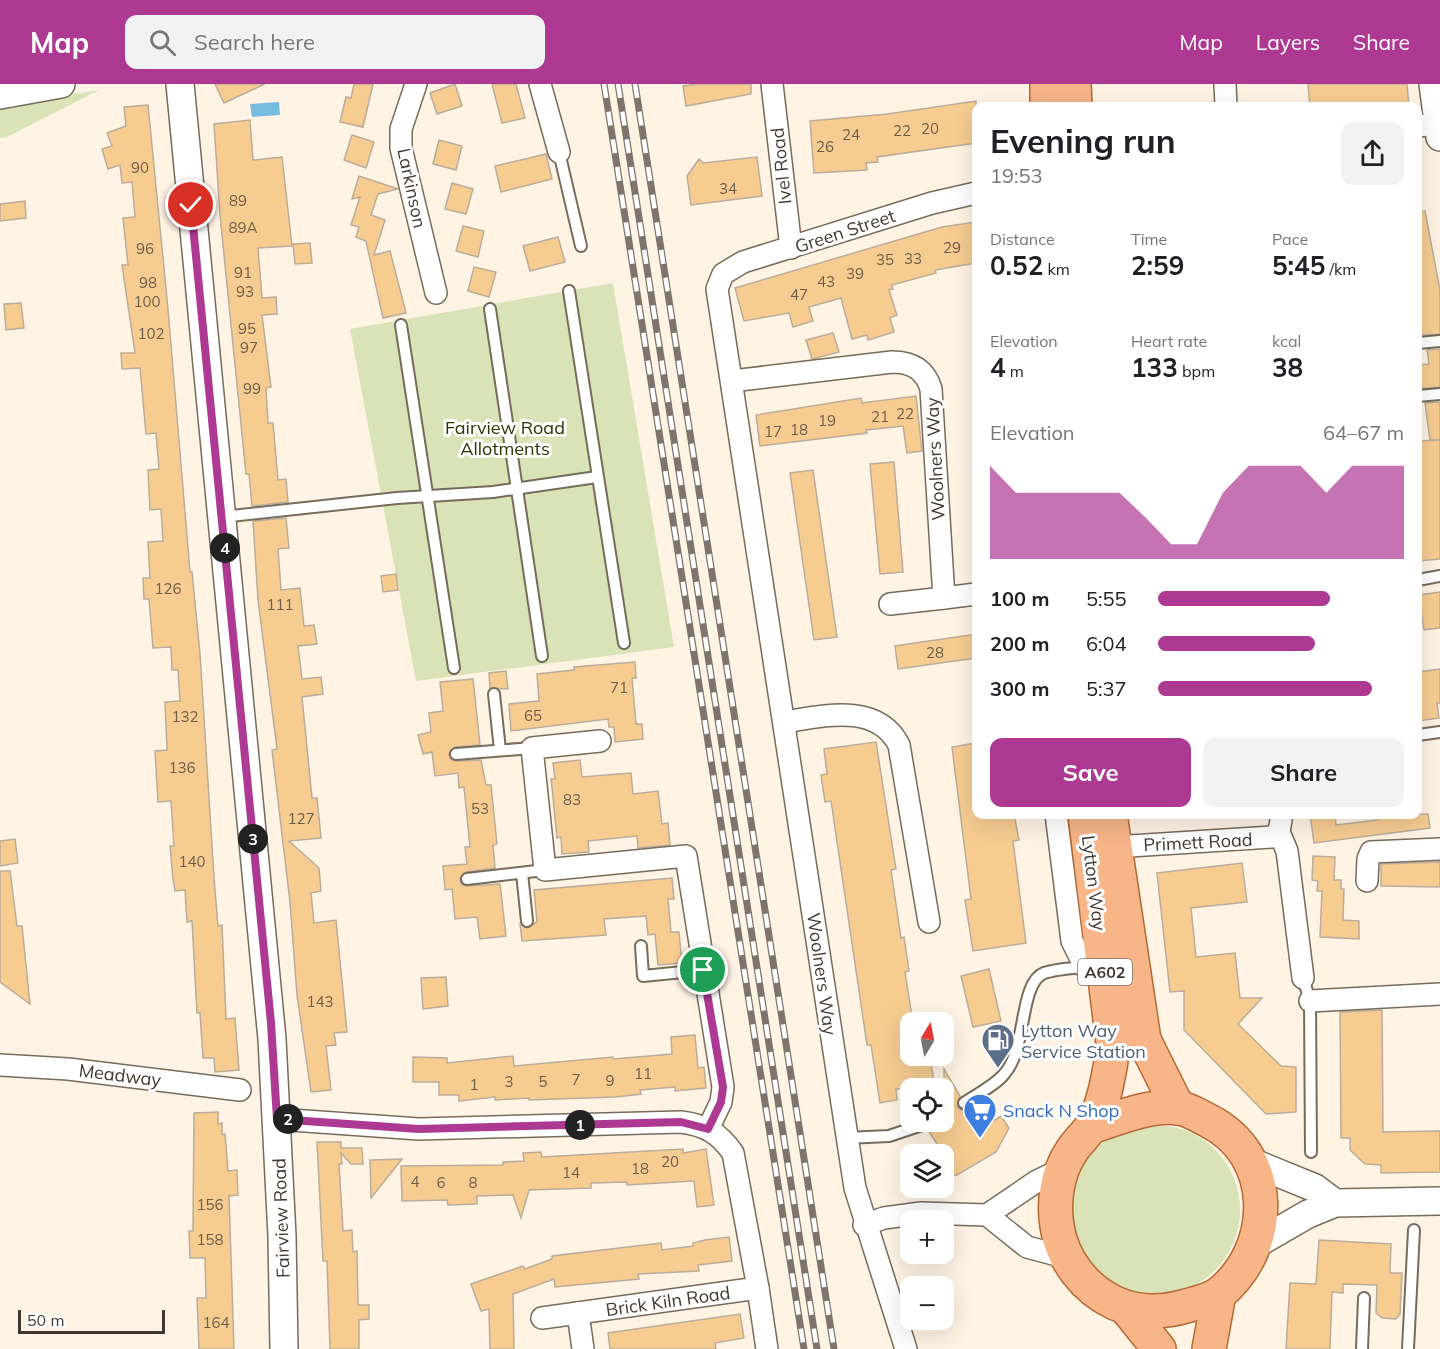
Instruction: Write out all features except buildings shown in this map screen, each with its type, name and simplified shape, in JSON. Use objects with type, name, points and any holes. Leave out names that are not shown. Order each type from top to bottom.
[{"type":"main road","points":[[1047,84],[1047,102]]},
{"type":"main road","points":[[1074,84],[1075,102]]},
{"type":"main road","name":"Lytton Way","points":[[1085,819],[1086,973],[1112,1057],[1106,1084],[1091,1127],[1070,1153],[1062,1168],[1056,1199],[1056,1226],[1068,1258],[1089,1287],[1126,1308],[1159,1349]]},
{"type":"main road","name":"Lytton Way","points":[[1111,819],[1144,1040],[1178,1108]]},
{"type":"main road","name":"Lytton Way","points":[[1091,1127],[1140,1112],[1178,1108],[1220,1126],[1238,1144],[1249,1161],[1260,1193],[1257,1244],[1248,1260],[1219,1294],[1199,1303],[1165,1311],[1126,1308]]},
{"type":"main road","points":[[1209,1349],[1219,1294]]},
{"type":"street","points":[[0,95],[61,84]]},
{"type":"street","name":"Fairview Road","points":[[180,84],[272,1031],[284,1349]]},
{"type":"street","name":"Larkinson","points":[[416,84],[403,120],[401,148],[436,293]]},
{"type":"street","points":[[540,84],[559,152]]},
{"type":"street","name":"Ivel Road","points":[[772,84],[791,248]]},
{"type":"street","points":[[1225,84],[1226,102]]},
{"type":"street","points":[[1432,129],[1433,84]]},
{"type":"street","name":"Green Street","points":[[719,279],[729,268],[743,262],[932,203],[972,195]]},
{"type":"street","name":"Woolners Way","points":[[719,279],[718,297],[785,722],[846,1138],[864,1225],[906,1349]]},
{"type":"street","name":"Woolners Way","points":[[732,381],[892,362],[909,364],[925,375],[931,388],[944,598]]},
{"type":"street","points":[[890,604],[972,594]]},
{"type":"street","points":[[785,722],[852,715],[878,723],[894,735],[898,745],[929,922]]},
{"type":"street","points":[[600,741],[532,747],[545,870],[686,856],[723,1087],[721,1102],[708,1129]]},
{"type":"street","points":[[1057,819],[1072,941],[1086,973]]},
{"type":"street","name":"Primett Road","points":[[1114,847],[1263,839],[1281,823],[1287,851],[1303,978]]},
{"type":"street","points":[[1367,881],[1368,859],[1371,852],[1440,849]]},
{"type":"street","points":[[1310,1001],[1440,994]]},
{"type":"street","name":"Meadway","points":[[0,1065],[68,1069],[240,1090]]},
{"type":"street","points":[[277,1119],[419,1129],[681,1122],[708,1129],[722,1138],[733,1153],[767,1349]]},
{"type":"street","points":[[1249,1161],[1315,1188],[1335,1203]]},
{"type":"street","points":[[864,1225],[884,1218],[921,1213],[987,1215],[1037,1181],[1062,1168]]},
{"type":"street","points":[[1257,1244],[1308,1214],[1335,1203],[1440,1201]]},
{"type":"street","points":[[987,1215],[1027,1247],[1068,1258]]},
{"type":"street","name":"Brick Kiln Road","points":[[542,1318],[758,1288]]},
{"type":"street","points":[[578,1313],[583,1349]]},
{"type":"lane","points":[[559,152],[581,246]]},
{"type":"lane","points":[[569,291],[624,644]]},
{"type":"lane","points":[[490,309],[542,656]]},
{"type":"lane","points":[[401,325],[454,668]]},
{"type":"lane","points":[[1422,342],[1440,340]]},
{"type":"lane","points":[[1422,396],[1440,394]]},
{"type":"lane","points":[[222,517],[426,495],[518,489],[597,477]]},
{"type":"lane","points":[[1422,579],[1440,576]]},
{"type":"lane","points":[[494,694],[500,750]]},
{"type":"lane","points":[[1422,734],[1440,732]]},
{"type":"lane","points":[[456,754],[532,747]]},
{"type":"lane","points":[[467,879],[545,870]]},
{"type":"lane","points":[[522,873],[527,921]]},
{"type":"lane","points":[[641,946],[643,976],[703,970]]},
{"type":"lane","points":[[964,1103],[1005,1074],[1024,1028],[1026,998],[1032,985],[1042,974],[1086,973]]},
{"type":"lane","points":[[1303,978],[1310,1001],[1311,1152]]},
{"type":"lane","points":[[846,1138],[889,1136],[901,1132]]},
{"type":"lane","points":[[1408,1349],[1414,1230]]},
{"type":"lane","points":[[1362,1349],[1364,1299]]},
{"type":"green space","points":[[99,90],[7,137],[0,138],[0,106]]},
{"type":"green space","name":"Fairview Road Allotments","points":[[613,283],[674,647],[416,681],[350,329]]},
{"type":"green space","points":[[1155,1125],[1187,1132],[1215,1150],[1233,1178],[1240,1210],[1233,1242],[1215,1270],[1187,1288],[1155,1295],[1123,1288],[1095,1270],[1077,1242],[1070,1210],[1077,1178],[1095,1150],[1123,1132]]},
{"type":"water","points":[[279,102],[280,115],[252,117],[250,104]]},
{"type":"railway","points":[[604,84],[804,1349]]},
{"type":"railway","points":[[618,84],[817,1349]]},
{"type":"railway","points":[[635,84],[834,1349]]},
{"type":"place","name":"Lytton Way Service Station","points":[[998,1069]]},
{"type":"place","name":"Snack N Shop","points":[[980,1139]]},
{"type":"route","points":[[191,205],[271,1023],[277,1119],[369,1123],[419,1129],[681,1122],[708,1129],[721,1102],[723,1087],[703,970]]}]
